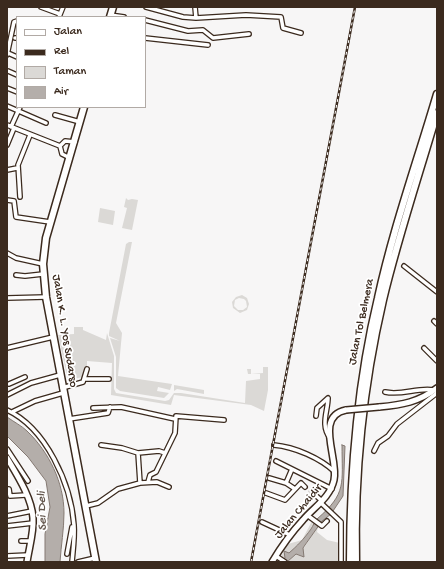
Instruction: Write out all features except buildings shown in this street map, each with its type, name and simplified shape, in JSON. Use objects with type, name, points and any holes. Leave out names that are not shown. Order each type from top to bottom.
[{"type":"highway","points":[[110,16],[113,7]]},
{"type":"highway","name":"Jalan Tol Belmera","points":[[350,562],[351,475],[354,436],[364,364],[386,266],[437,94]]},
{"type":"highway","name":"Jalan K. L. Yos Sudarso","points":[[84,108],[75,142],[50,222],[45,243],[43,274],[68,419],[96,560]]},
{"type":"highway","name":"Jalan Tol Belmera","points":[[356,562],[358,471],[361,432],[370,367],[391,268],[437,113]]},
{"type":"street","points":[[41,7],[60,16],[63,7]]},
{"type":"street","points":[[146,7],[183,17],[196,18],[246,15],[281,18],[283,28],[301,33]]},
{"type":"street","points":[[195,7],[196,18]]},
{"type":"street","points":[[146,20],[188,31],[203,30],[213,38],[249,34]]},
{"type":"street","points":[[7,54],[14,22],[16,21]]},
{"type":"street","points":[[146,38],[208,45]]},
{"type":"street","points":[[7,106],[46,123]]},
{"type":"street","points":[[7,145],[10,127],[20,108]]},
{"type":"street","points":[[55,115],[80,122]]},
{"type":"street","points":[[10,127],[60,146]]},
{"type":"street","points":[[20,198],[17,168],[30,135]]},
{"type":"street","points":[[60,146],[66,141],[75,142]]},
{"type":"street","points":[[60,146],[62,154],[70,158]]},
{"type":"street","points":[[7,170],[17,168]]},
{"type":"street","points":[[7,200],[14,201],[16,217],[50,222]]},
{"type":"street","points":[[7,253],[16,258],[43,264]]},
{"type":"street","points":[[404,266],[437,292]]},
{"type":"street","points":[[16,275],[25,276],[43,274]]},
{"type":"street","points":[[7,298],[46,297]]},
{"type":"street","points":[[7,348],[53,337]]},
{"type":"street","points":[[424,348],[437,361]]},
{"type":"street","points":[[12,412],[35,401],[78,385],[84,379],[87,369]]},
{"type":"street","points":[[7,395],[22,387],[60,375]]},
{"type":"street","points":[[9,384],[25,377]]},
{"type":"street","points":[[84,379],[109,379]]},
{"type":"street","points":[[18,380],[22,387]]},
{"type":"street","points":[[385,392],[405,394],[427,389],[436,390]]},
{"type":"street","points":[[374,451],[378,443],[388,436],[397,424],[436,390]]},
{"type":"street","name":"Jalan Chaidir","points":[[272,562],[290,535],[332,489],[336,473],[329,429],[330,421],[336,413],[346,410],[400,405],[416,401],[436,390]]},
{"type":"street","points":[[316,416],[317,408],[328,398],[324,422],[326,433],[330,439]]},
{"type":"street","points":[[68,419],[108,413],[110,407]]},
{"type":"street","points":[[93,408],[121,407],[175,420]]},
{"type":"street","points":[[7,410],[23,420],[41,439],[55,460],[68,493],[73,520],[72,562]]},
{"type":"street","points":[[148,482],[150,475],[156,473],[175,433],[175,420],[177,416],[224,420]]},
{"type":"street","points":[[101,445],[122,448],[138,453],[159,451],[166,453]]},
{"type":"street","points":[[274,445],[291,448],[300,452],[325,464],[336,473]]},
{"type":"street","points":[[7,449],[28,482]]},
{"type":"street","points":[[138,453],[140,483]]},
{"type":"street","points":[[7,458],[26,495],[32,511],[33,523],[27,562]]},
{"type":"street","points":[[276,461],[332,489]]},
{"type":"street","points":[[286,483],[292,469]]},
{"type":"street","points":[[269,478],[286,483],[296,489]]},
{"type":"street","points":[[86,506],[100,502],[118,489],[140,483],[161,482],[169,487]]},
{"type":"street","points":[[266,493],[285,500],[301,483],[309,490],[341,522],[341,562]]},
{"type":"street","points":[[7,489],[9,490],[10,496],[26,495]]},
{"type":"street","points":[[7,516],[32,511]]},
{"type":"street","points":[[307,515],[322,526],[327,521]]},
{"type":"street","points":[[67,554],[73,520]]},
{"type":"street","points":[[262,522],[290,535]]},
{"type":"street","points":[[7,526],[33,523]]},
{"type":"street","points":[[21,541],[30,541]]},
{"type":"street","points":[[7,556],[28,555]]},
{"type":"street","points":[[276,556],[285,562]]},
{"type":"street","points":[[78,562],[96,560]]},
{"type":"green space","points":[[126,198],[128,200],[138,200],[132,230],[122,228],[127,208],[124,207]]},
{"type":"green space","points":[[100,208],[115,211],[113,225],[98,222]]},
{"type":"green space","points":[[132,242],[116,323],[122,333],[118,376],[172,384],[170,390],[158,387],[157,391],[169,393],[164,398],[120,391],[116,388],[116,357],[110,338],[120,341],[109,336],[109,333],[126,244]]},
{"type":"green space","points":[[242,295],[247,298],[249,304],[247,310],[240,313],[233,308],[232,302],[236,297]],"holes":[[[239,298],[244,299],[247,307],[243,310],[238,310],[234,306],[235,300]]]},
{"type":"green space","points":[[74,327],[83,327],[83,330],[106,340],[107,333],[114,356],[114,389],[116,393],[165,401],[169,400],[174,393],[181,393],[245,403],[246,381],[260,379],[260,374],[251,374],[263,373],[263,367],[268,367],[268,390],[264,411],[251,405],[174,395],[171,405],[111,395],[112,363],[87,361],[87,367],[83,377],[68,380],[58,335],[74,334]]},
{"type":"green space","points":[[247,369],[251,369],[251,374],[248,374]]},
{"type":"green space","points":[[174,385],[204,390],[204,394],[177,389],[174,391]]},
{"type":"green space","points":[[312,521],[315,523],[300,545],[278,562],[288,544],[302,540]]},
{"type":"green space","points":[[318,526],[317,532],[327,540],[340,543],[339,562],[287,562],[296,554],[303,557],[303,549]]},
{"type":"water","points":[[7,417],[25,429],[35,439],[48,458],[58,479],[64,513],[60,562],[45,562],[45,534],[50,507],[46,481],[28,457],[7,436]]},
{"type":"water","points":[[342,445],[345,446],[343,496],[331,514],[322,521],[303,548],[304,557],[296,554],[287,562],[278,562],[285,558],[284,551],[289,553],[298,545],[311,529],[316,520],[334,502],[341,487]]},
{"type":"tunnel","points":[[309,490],[313,493]]},
{"type":"railway","points":[[251,562],[355,7]]},
{"type":"water label","name":"Sei Deli","points":[[43,511]]}]
